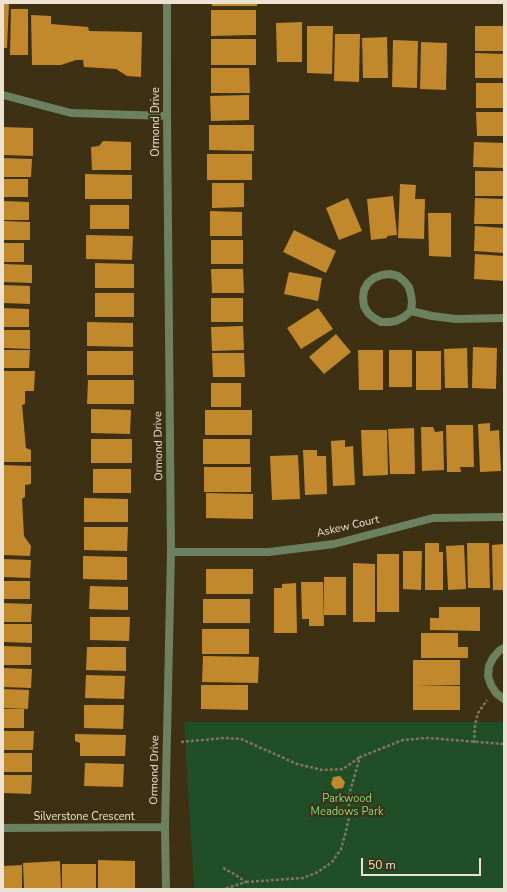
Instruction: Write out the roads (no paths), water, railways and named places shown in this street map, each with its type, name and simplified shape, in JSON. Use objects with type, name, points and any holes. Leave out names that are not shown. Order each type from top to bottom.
[{"type":"street","name":"Ormond Drive","points":[[166,889],[165,827],[171,552],[166,116],[167,3]]},
{"type":"street","points":[[3,96],[71,113],[166,116]]},
{"type":"street","points":[[411,311],[411,295],[409,287],[398,276],[390,274],[374,278],[368,283],[364,290],[364,306],[368,313],[381,322],[396,321],[411,311],[432,316],[456,319],[504,318]]},
{"type":"street","name":"Askew Court","points":[[171,552],[269,552],[334,544],[433,518],[504,517]]},
{"type":"street","points":[[504,648],[493,658],[489,666],[488,676],[496,693],[504,699]]},
{"type":"street","name":"Silverstone Crescent","points":[[3,828],[165,827]]},
{"type":"park label","name":"Parkwood Meadows Park","points":[[347,805]]}]
